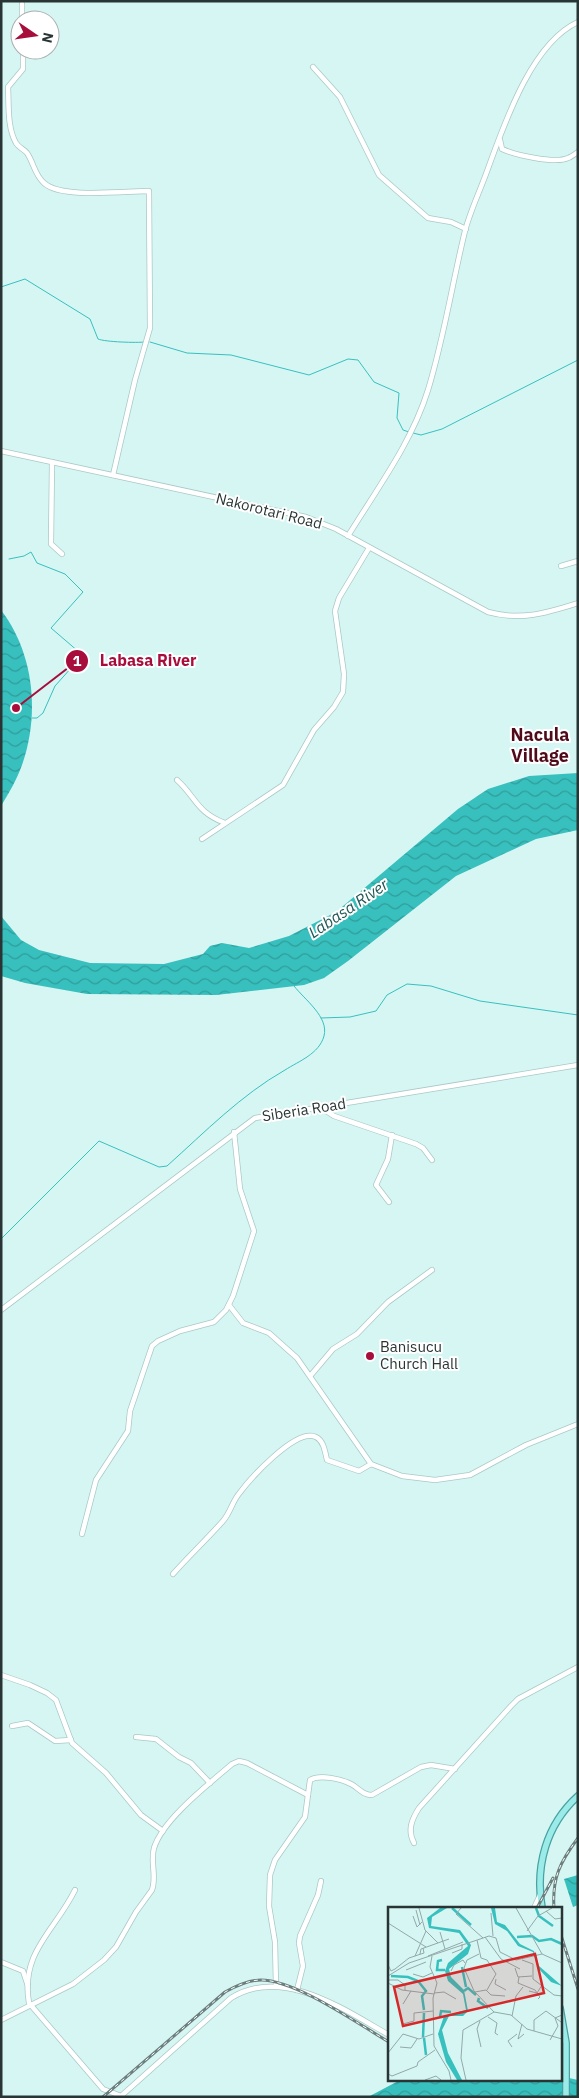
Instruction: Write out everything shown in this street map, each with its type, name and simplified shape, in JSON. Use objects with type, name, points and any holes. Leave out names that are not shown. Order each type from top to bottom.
[{"type":"main road","points":[[542,1907],[539,1873],[545,1847],[560,1816],[578,1796]]},
{"type":"main road","points":[[562,2020],[566,2043],[566,2097]]},
{"type":"street","points":[[22,4],[22,10]]},
{"type":"street","points":[[348,536],[412,429],[428,390],[450,306],[466,230],[512,104],[549,43],[566,28],[578,22]]},
{"type":"street","points":[[23,60],[23,69],[8,86],[12,135],[17,146],[27,153],[33,171],[42,182],[58,191],[149,191],[150,328],[135,380],[113,475]]},
{"type":"street","points":[[312,67],[340,97],[379,175],[428,218],[451,222],[466,230]]},
{"type":"street","points":[[500,138],[502,149],[524,156],[558,160],[568,158],[578,152]]},
{"type":"street","name":"Nakorotari Road","points":[[1,451],[296,514],[322,523],[488,612],[501,616],[530,617],[578,602]]},
{"type":"street","points":[[52,462],[51,544],[62,554]]},
{"type":"street","points":[[202,838],[283,785],[314,730],[334,707],[343,692],[344,674],[335,611],[339,598],[368,548]]},
{"type":"street","points":[[561,566],[578,561]]},
{"type":"street","points":[[177,780],[198,808],[212,818],[225,823]]},
{"type":"street","name":"Siberia Road","points":[[1,1310],[128,1216],[234,1132],[255,1118],[578,1065]]},
{"type":"street","points":[[320,1108],[334,1116],[392,1135],[423,1148],[432,1160]]},
{"type":"street","points":[[82,1534],[96,1480],[128,1431],[130,1411],[152,1346],[180,1331],[214,1322],[220,1318],[229,1304],[254,1231],[240,1189],[234,1132]]},
{"type":"street","points":[[389,1202],[376,1185],[388,1159],[392,1135]]},
{"type":"street","points":[[311,1375],[333,1349],[357,1334],[388,1302],[432,1270]]},
{"type":"street","points":[[229,1304],[243,1323],[269,1333],[311,1375],[371,1464],[402,1476],[435,1480],[455,1479],[470,1475],[526,1445],[578,1424]]},
{"type":"street","points":[[173,1574],[224,1519],[238,1495],[257,1472],[289,1444],[311,1436],[316,1437],[321,1441],[327,1460],[360,1471],[371,1464]]},
{"type":"street","points":[[414,1843],[410,1833],[412,1818],[518,1699],[578,1666]]},
{"type":"street","points":[[1,1675],[48,1693],[56,1700],[71,1740],[78,1750],[106,1773],[141,1814],[163,1831]]},
{"type":"street","points":[[12,1726],[28,1723],[55,1741],[71,1740]]},
{"type":"street","points":[[136,1737],[156,1739],[179,1757],[192,1763],[210,1783]]},
{"type":"street","points":[[1,2020],[73,1984],[116,1947],[136,1912],[152,1890],[154,1880],[153,1851],[163,1831],[193,1797],[232,1764],[239,1761],[308,1795]]},
{"type":"street","points":[[276,1986],[274,1967],[275,1942],[269,1906],[270,1875],[275,1860],[305,1817],[309,1782],[316,1777],[349,1783],[366,1795],[372,1795],[421,1767],[431,1765],[455,1769]]},
{"type":"street","points":[[297,1990],[303,1966],[299,1943],[300,1936],[318,1896],[321,1881]]},
{"type":"street","points":[[29,1992],[32,1958],[35,1950],[75,1890]]},
{"type":"street","points":[[534,1907],[540,1896]]},
{"type":"street","points":[[1,1962],[23,1971],[31,2006],[103,2089],[120,2096],[231,1998],[244,1990],[255,1987],[276,1986],[297,1990],[349,2012],[388,2034]]},
{"type":"water","points":[[1,610],[21,645],[31,684],[32,705],[28,745],[22,765],[13,786],[1,806]]},
{"type":"water","points":[[578,773],[578,830],[536,839],[456,876],[324,978],[304,985],[216,995],[87,994],[25,983],[1,976],[1,916],[21,940],[39,950],[90,963],[164,964],[203,954],[210,946],[222,943],[249,948],[289,936],[336,912],[458,809],[488,789],[529,776]]},
{"type":"water","points":[[578,1875],[578,1905],[573,1907],[564,1879]]},
{"type":"water","points":[[562,2076],[578,2080],[578,2097],[368,2097],[400,2080],[562,2080]]},
{"type":"waterway","points":[[1,287],[25,279],[90,319],[98,339],[121,342],[145,342]]},
{"type":"waterway","points":[[150,342],[187,353],[231,355],[309,375],[348,359],[358,360],[374,382],[399,393],[397,418],[403,430],[409,432]]},
{"type":"waterway","points":[[413,433],[421,435],[442,429],[578,360]]},
{"type":"waterway","points":[[9,559],[24,556],[31,552],[37,563],[65,574],[83,592],[51,628],[79,652],[80,658],[55,686],[43,713],[37,718],[32,718]]},
{"type":"waterway","points":[[321,1018],[350,1017],[376,1011],[387,995],[407,984],[431,986],[480,1001],[578,1015]]},
{"type":"waterway","points":[[1,1239],[99,1141],[159,1167],[167,1166],[238,1102],[318,1048],[324,1036],[323,1022],[315,1009],[294,986]]},
{"type":"railway","points":[[554,1907],[554,1888],[558,1871],[578,1838]]},
{"type":"railway","points":[[538,1907],[553,1878]]},
{"type":"railway","points":[[562,1938],[578,1989]]},
{"type":"railway","points":[[103,2097],[225,1992],[252,1981],[275,1982],[291,1987],[326,2004],[388,2041]]},
{"type":"place","name":"Labasa River","points":[[16,708]]},
{"type":"place","name":"Banisucu Church Hall","points":[[370,1356]]},
{"type":"district","name":"Nacula Village","points":[[540,745]]}]
